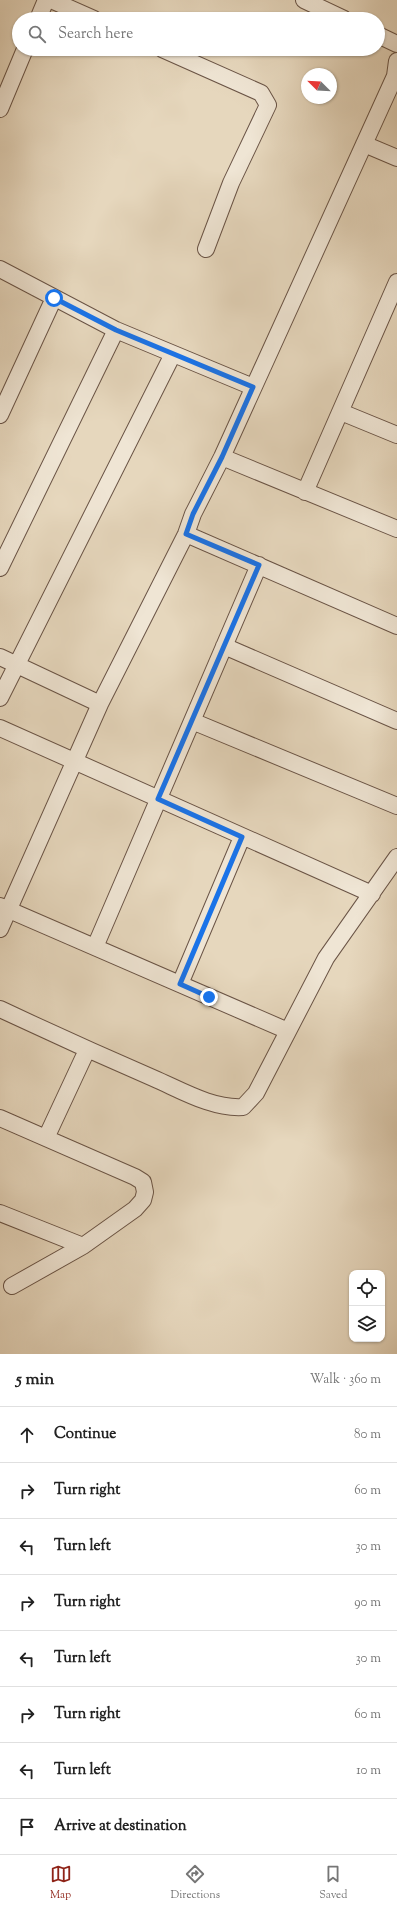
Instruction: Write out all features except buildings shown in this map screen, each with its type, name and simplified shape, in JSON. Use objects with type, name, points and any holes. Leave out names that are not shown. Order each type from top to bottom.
[{"type":"street","points":[[41,12],[46,0]]},
{"type":"street","points":[[51,0],[78,12]]},
{"type":"street","points":[[304,0],[329,12]]},
{"type":"street","points":[[385,38],[397,44]]},
{"type":"street","points":[[0,109],[22,56]]},
{"type":"street","points":[[178,56],[261,93],[268,105],[231,183],[206,249]]},
{"type":"street","points":[[0,929],[4,908],[100,704],[186,534],[193,514],[222,457],[395,76],[397,61]]},
{"type":"street","points":[[364,144],[397,158]]},
{"type":"street","points":[[0,269],[116,330],[253,387]]},
{"type":"street","points":[[304,492],[341,412],[397,282]]},
{"type":"street","points":[[0,415],[54,298]]},
{"type":"street","points":[[0,568],[116,330]]},
{"type":"street","points":[[0,698],[173,354]]},
{"type":"street","points":[[341,412],[397,435]]},
{"type":"street","points":[[222,457],[397,529]]},
{"type":"street","points":[[186,534],[397,626]]},
{"type":"street","points":[[95,947],[259,565]]},
{"type":"street","points":[[224,646],[397,721]]},
{"type":"street","points":[[0,657],[100,704]]},
{"type":"street","points":[[192,721],[397,806]]},
{"type":"street","points":[[0,728],[372,894]]},
{"type":"street","points":[[180,984],[242,837]]},
{"type":"street","points":[[0,1009],[87,1050],[201,1098],[229,1108],[242,1107],[256,1093],[326,958],[397,857]]},
{"type":"street","points":[[4,908],[288,1031]]},
{"type":"street","points":[[46,1138],[87,1050]]},
{"type":"street","points":[[0,1118],[142,1182],[145,1192],[143,1200],[135,1208],[83,1246],[12,1286]]},
{"type":"street","points":[[0,1213],[83,1246]]},
{"type":"route","points":[[54,298],[116,330],[253,387],[222,457],[193,514],[186,534],[259,565],[158,799],[242,837],[180,984],[209,997]]}]
